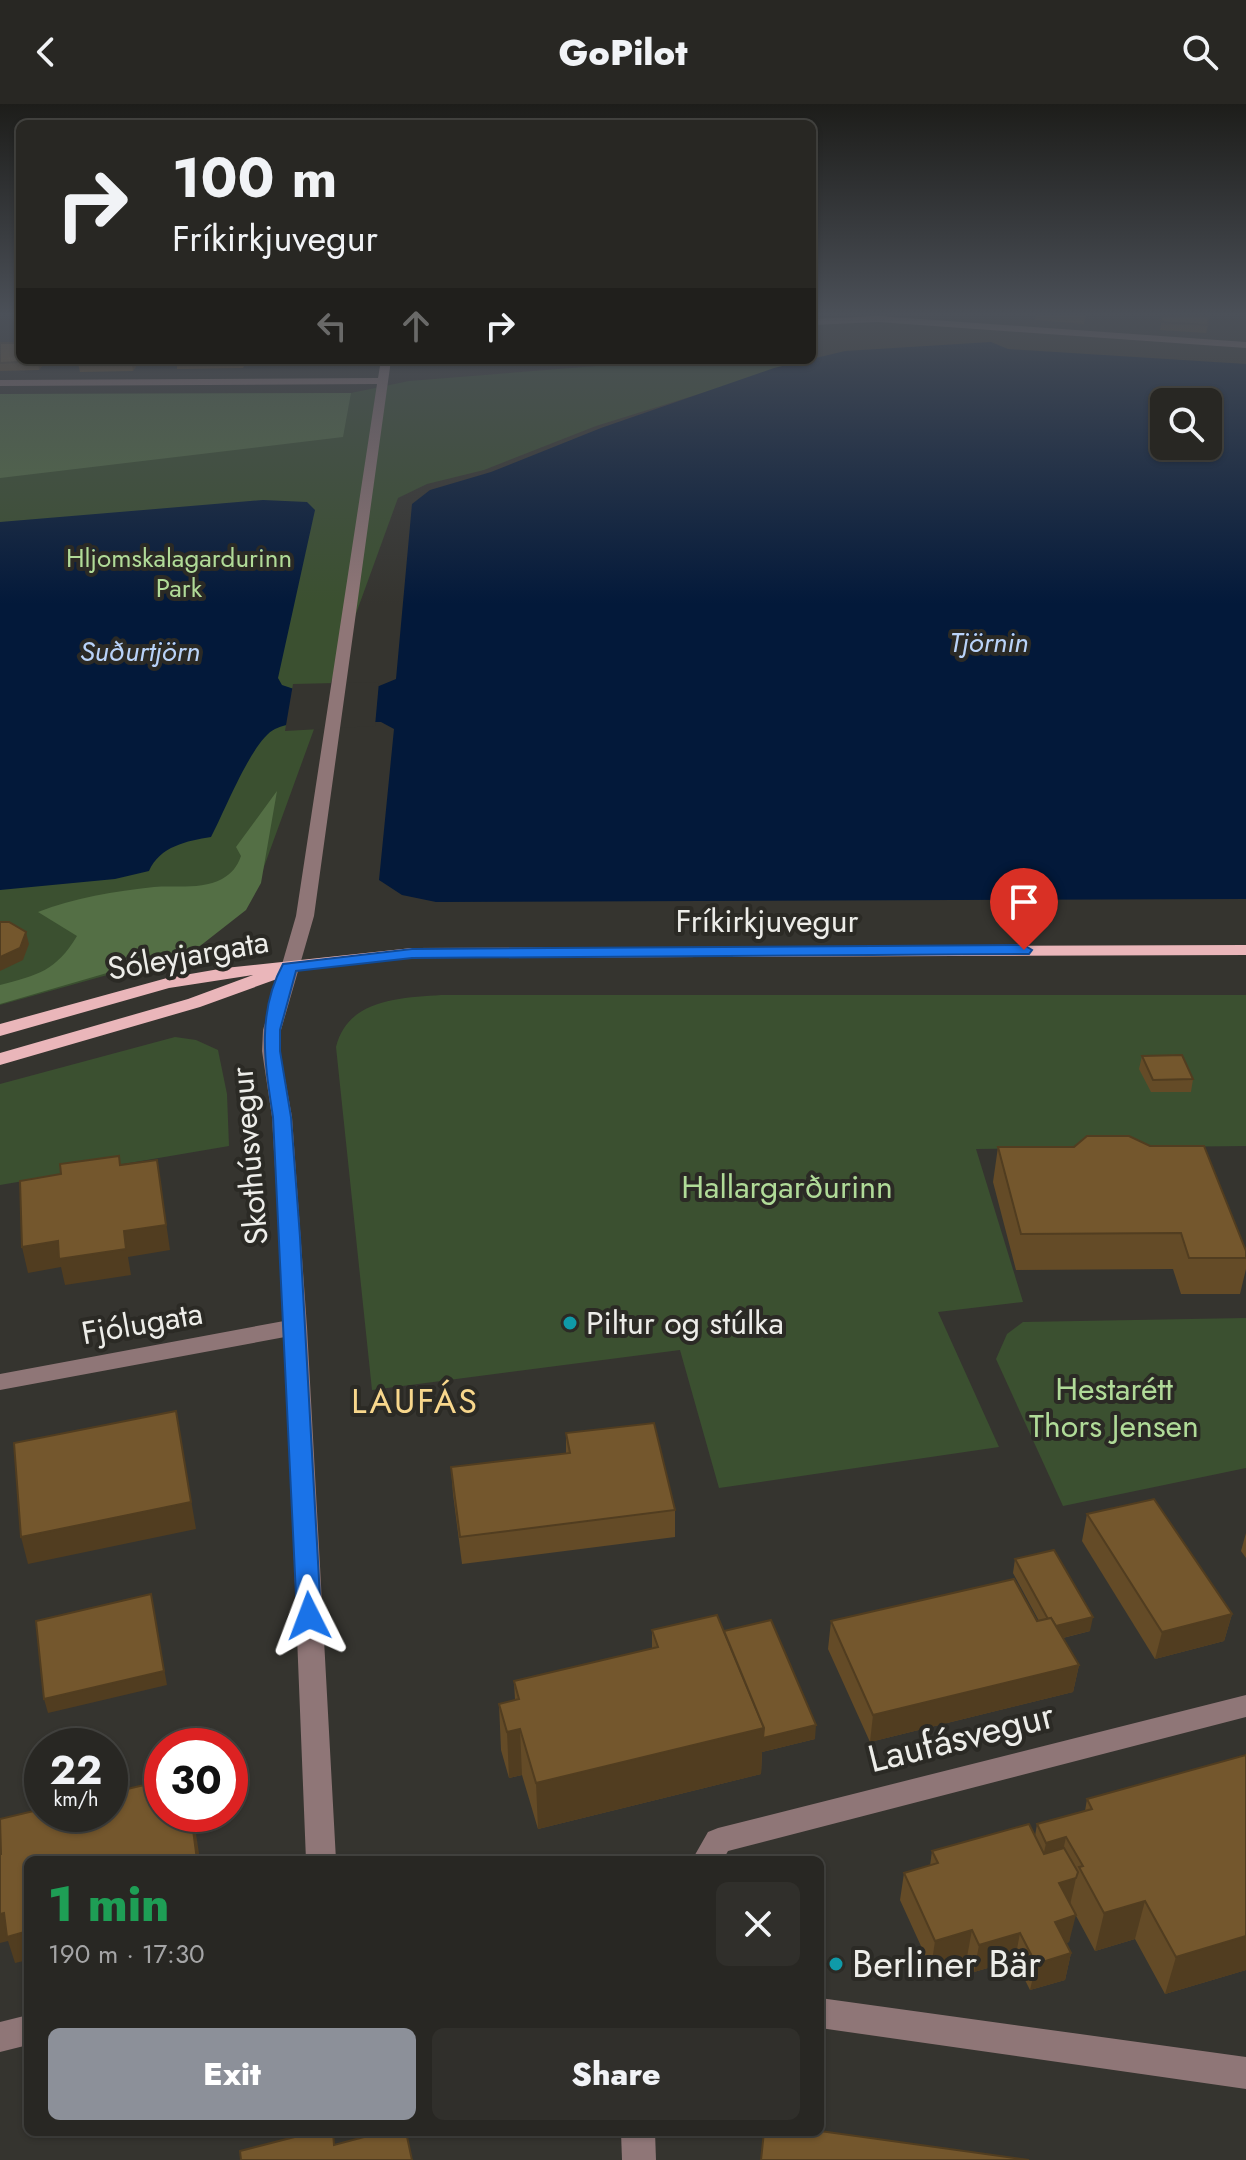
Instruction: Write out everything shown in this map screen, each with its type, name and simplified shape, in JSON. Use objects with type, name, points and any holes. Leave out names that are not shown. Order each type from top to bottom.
[{"type":"main road","name":"Fríkirkjuvegur","points":[[289,967],[384,956],[456,952],[1246,950]]},
{"type":"main road","name":"Sóleyjargata","points":[[0,1030],[167,983],[289,967]]},
{"type":"main road","name":"Sóleyjargata","points":[[0,1059],[194,1003],[289,967]]},
{"type":"street","name":"Skothúsvegur","points":[[321,1856],[296,1327],[282,1117],[271,1051],[272,1030],[305,916],[378,412]]},
{"type":"street","name":"Fjólugata","points":[[0,1382],[296,1327]]},
{"type":"street","name":"Laufásvegur","points":[[709,1856],[718,1841],[1246,1706]]},
{"type":"street","points":[[824,2014],[1246,2073]]},
{"type":"street","points":[[0,2037],[24,2031]]},
{"type":"street","points":[[638,2136],[639,2160]]},
{"type":"green space","name":"Hljomskalagardurinn Park","points":[[0,412],[641,412],[596,426],[484,470],[427,484],[398,498],[257,886],[200,945],[168,958],[0,1005]]},
{"type":"green space","points":[[0,412],[348,412],[343,437],[0,478]]},
{"type":"green space","points":[[277,791],[261,883],[246,910],[200,946],[0,1004],[0,985],[45,970],[61,957],[77,936],[38,912],[110,893],[154,887],[197,886],[222,879],[236,867],[241,856],[236,847]]},
{"type":"green space","name":"Hallargarðurinn","points":[[441,995],[1246,995],[1246,1146],[976,1149],[1023,1302],[938,1312],[999,1447],[719,1488],[680,1350],[372,1390],[336,1047],[342,1031],[363,1010],[392,1000]]},
{"type":"green space","points":[[175,1037],[196,1040],[218,1050],[227,1094],[229,1146],[0,1185],[0,1084]]},
{"type":"green space","name":"Hestarétt Thors Jensen","points":[[1246,1318],[1246,1468],[1063,1506],[996,1359],[1007,1334],[1023,1322]]},
{"type":"water","name":"Tjörnin","points":[[647,412],[1150,412],[1150,460],[1222,460],[1222,412],[1246,412],[1246,899],[436,902],[402,895],[379,880],[394,729],[381,722],[326,721],[286,725],[266,736],[239,778],[211,837],[167,850],[149,871],[115,879],[0,890],[0,522],[263,500],[307,502],[315,510],[278,678],[282,685],[294,689],[379,686],[396,679],[412,504],[430,490],[491,472]]},
{"type":"pier","points":[[379,682],[375,726],[285,731],[293,684]]},
{"type":"building","points":[[0,922],[9,922],[26,932],[20,948],[0,957]]},
{"type":"building","points":[[1182,1055],[1193,1079],[1153,1080],[1142,1056]]},
{"type":"building","points":[[1087,1136],[1129,1136],[1150,1146],[1204,1146],[1246,1251],[1246,1258],[1189,1258],[1181,1233],[1021,1234],[998,1147],[1074,1147]]},
{"type":"building","points":[[119,1156],[120,1165],[157,1160],[166,1225],[124,1231],[126,1249],[59,1259],[58,1241],[22,1247],[20,1181],[61,1174],[60,1164]]},
{"type":"building","points":[[176,1411],[191,1502],[21,1537],[14,1443]]},
{"type":"building","points":[[654,1423],[675,1510],[460,1537],[451,1467],[570,1453],[566,1433]]},
{"type":"building","points":[[1154,1499],[1232,1614],[1162,1632],[1087,1514]]},
{"type":"building","points":[[1054,1550],[1093,1617],[1056,1626],[1051,1618],[1048,1619],[1015,1559]]},
{"type":"building","points":[[1014,1579],[1037,1621],[1051,1618],[1079,1665],[873,1715],[831,1621]]},
{"type":"building","points":[[151,1594],[164,1671],[44,1699],[36,1621]]},
{"type":"building","points":[[717,1615],[764,1728],[536,1783],[520,1729],[507,1732],[499,1704],[519,1699],[514,1681],[658,1647],[652,1630]]},
{"type":"building","points":[[771,1620],[816,1725],[763,1738],[764,1728],[724,1631]]},
{"type":"building","points":[[1246,1755],[1246,1936],[1176,1957],[1145,1901],[1104,1913],[1066,1837],[1046,1843],[1037,1824],[1092,1809],[1087,1799]]},
{"type":"building","points":[[144,1785],[144,1832],[193,1832],[196,1856],[24,1856],[24,1932],[7,1937],[4,1913],[0,1914],[0,1819],[24,1813],[24,1832],[128,1832],[128,1789]]},
{"type":"building","points":[[1029,1824],[1044,1854],[1064,1848],[1078,1872],[1076,1878],[1059,1883],[1076,1915],[1055,1922],[1071,1953],[1036,1964],[1020,1933],[979,1945],[972,1930],[935,1941],[904,1873],[938,1863],[932,1851]]},
{"type":"building","points":[[824,2132],[1029,2160],[761,2160],[764,2136],[824,2136]]},
{"type":"building","points":[[298,2136],[333,2136],[334,2145],[368,2136],[407,2136],[412,2160],[241,2160],[240,2151]]},
{"type":"place","name":"Piltur og stúlka","points":[[570,1323]]},
{"type":"place","name":"Berliner Bär","points":[[836,1964]]},
{"type":"district","name":"LAUFÁS","points":[[415,1401]]},
{"type":"route","points":[[309,1616],[296,1327],[282,1117],[271,1051],[272,1030],[289,967],[412,953],[1024,950]]},
{"type":"water label","name":"Suðurtjörn","points":[[140,651]]}]
